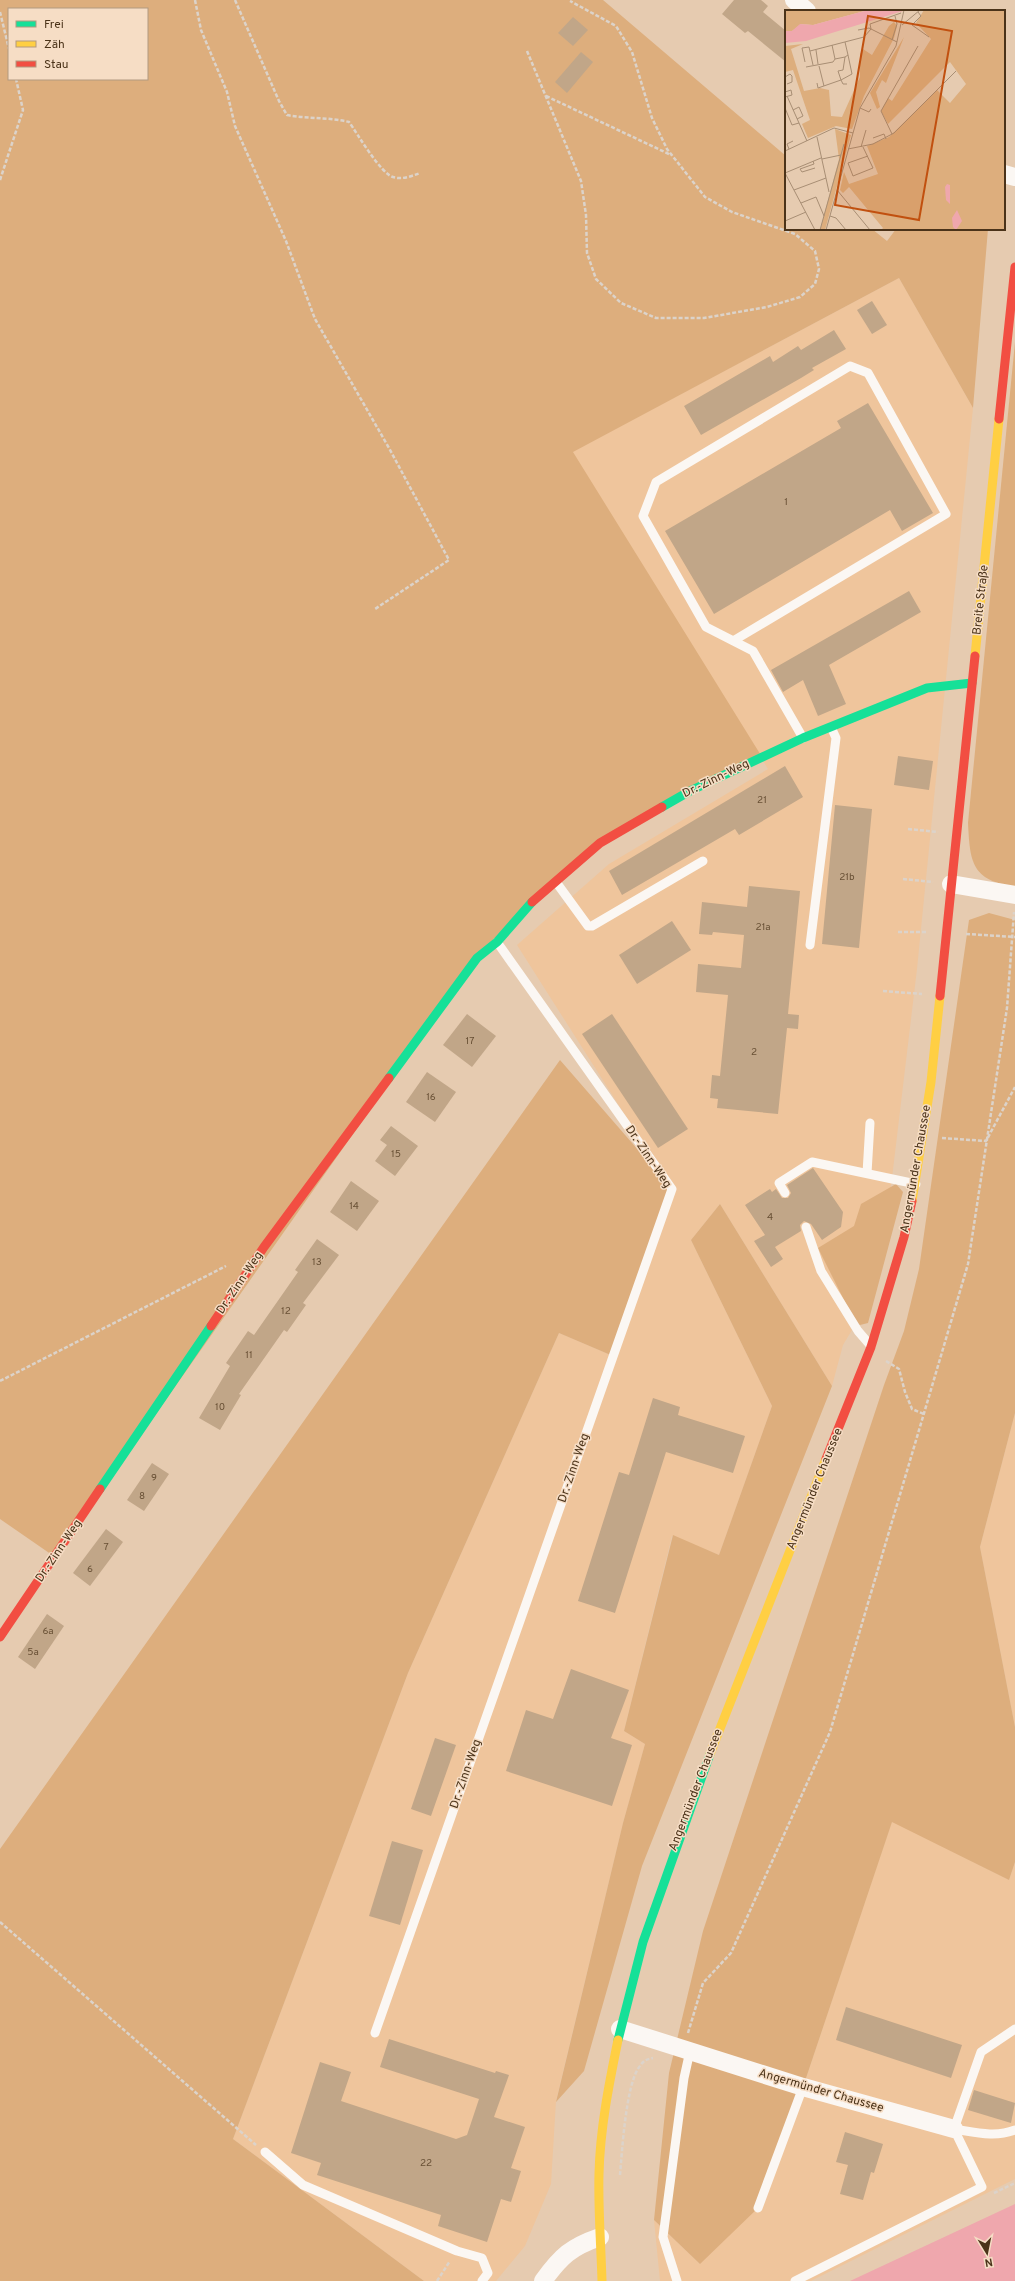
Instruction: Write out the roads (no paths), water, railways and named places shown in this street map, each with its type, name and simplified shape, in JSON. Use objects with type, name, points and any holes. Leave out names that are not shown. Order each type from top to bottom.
[{"type":"main road","name":"Breite Straße","points":[[946,933],[1015,267]]},
{"type":"main road","name":"Dr.-Zinn-Weg","points":[[0,1637],[264,1247],[477,958],[498,942],[526,908],[600,843],[690,791],[803,738],[927,688],[972,683]]},
{"type":"main road","name":"Angermünder Chaussee","points":[[602,2281],[599,2174],[601,2141],[607,2094],[620,2029],[643,1942],[672,1852],[871,1347],[904,1237],[916,1184],[932,1082],[946,933]]},
{"type":"street","points":[[794,0],[806,10]]},
{"type":"street","points":[[1005,174],[1015,177]]},
{"type":"street","points":[[951,884],[1015,895]]},
{"type":"street","name":"Angermünder Chaussee","points":[[620,2029],[688,2044],[803,2086],[954,2129]]},
{"type":"street","points":[[543,2281],[558,2260],[569,2251],[580,2244],[600,2237]]},
{"type":"lane","points":[[733,641],[946,514],[868,373],[850,366],[656,482],[643,516],[706,627],[733,641],[753,651],[803,738]]},
{"type":"lane","points":[[810,944],[836,738],[831,727]]},
{"type":"lane","points":[[556,882],[588,926],[592,926],[703,861]]},
{"type":"lane","name":"Dr.-Zinn-Weg","points":[[375,2033],[672,1188],[498,942]]},
{"type":"lane","points":[[867,1173],[870,1123]]},
{"type":"lane","points":[[785,1193],[779,1183],[812,1162],[916,1184]]},
{"type":"lane","points":[[806,1228],[821,1271],[858,1331],[871,1347]]},
{"type":"lane","points":[[795,2281],[982,2187],[954,2129],[981,2052],[1015,2029]]},
{"type":"lane","points":[[677,2281],[663,2238],[688,2044]]},
{"type":"lane","points":[[758,2208],[803,2086]]},
{"type":"lane","points":[[954,2129],[981,2134],[1006,2134],[1015,2130]]},
{"type":"lane","points":[[265,2152],[304,2185],[457,2251],[482,2258],[488,2273],[482,2281]]}]
